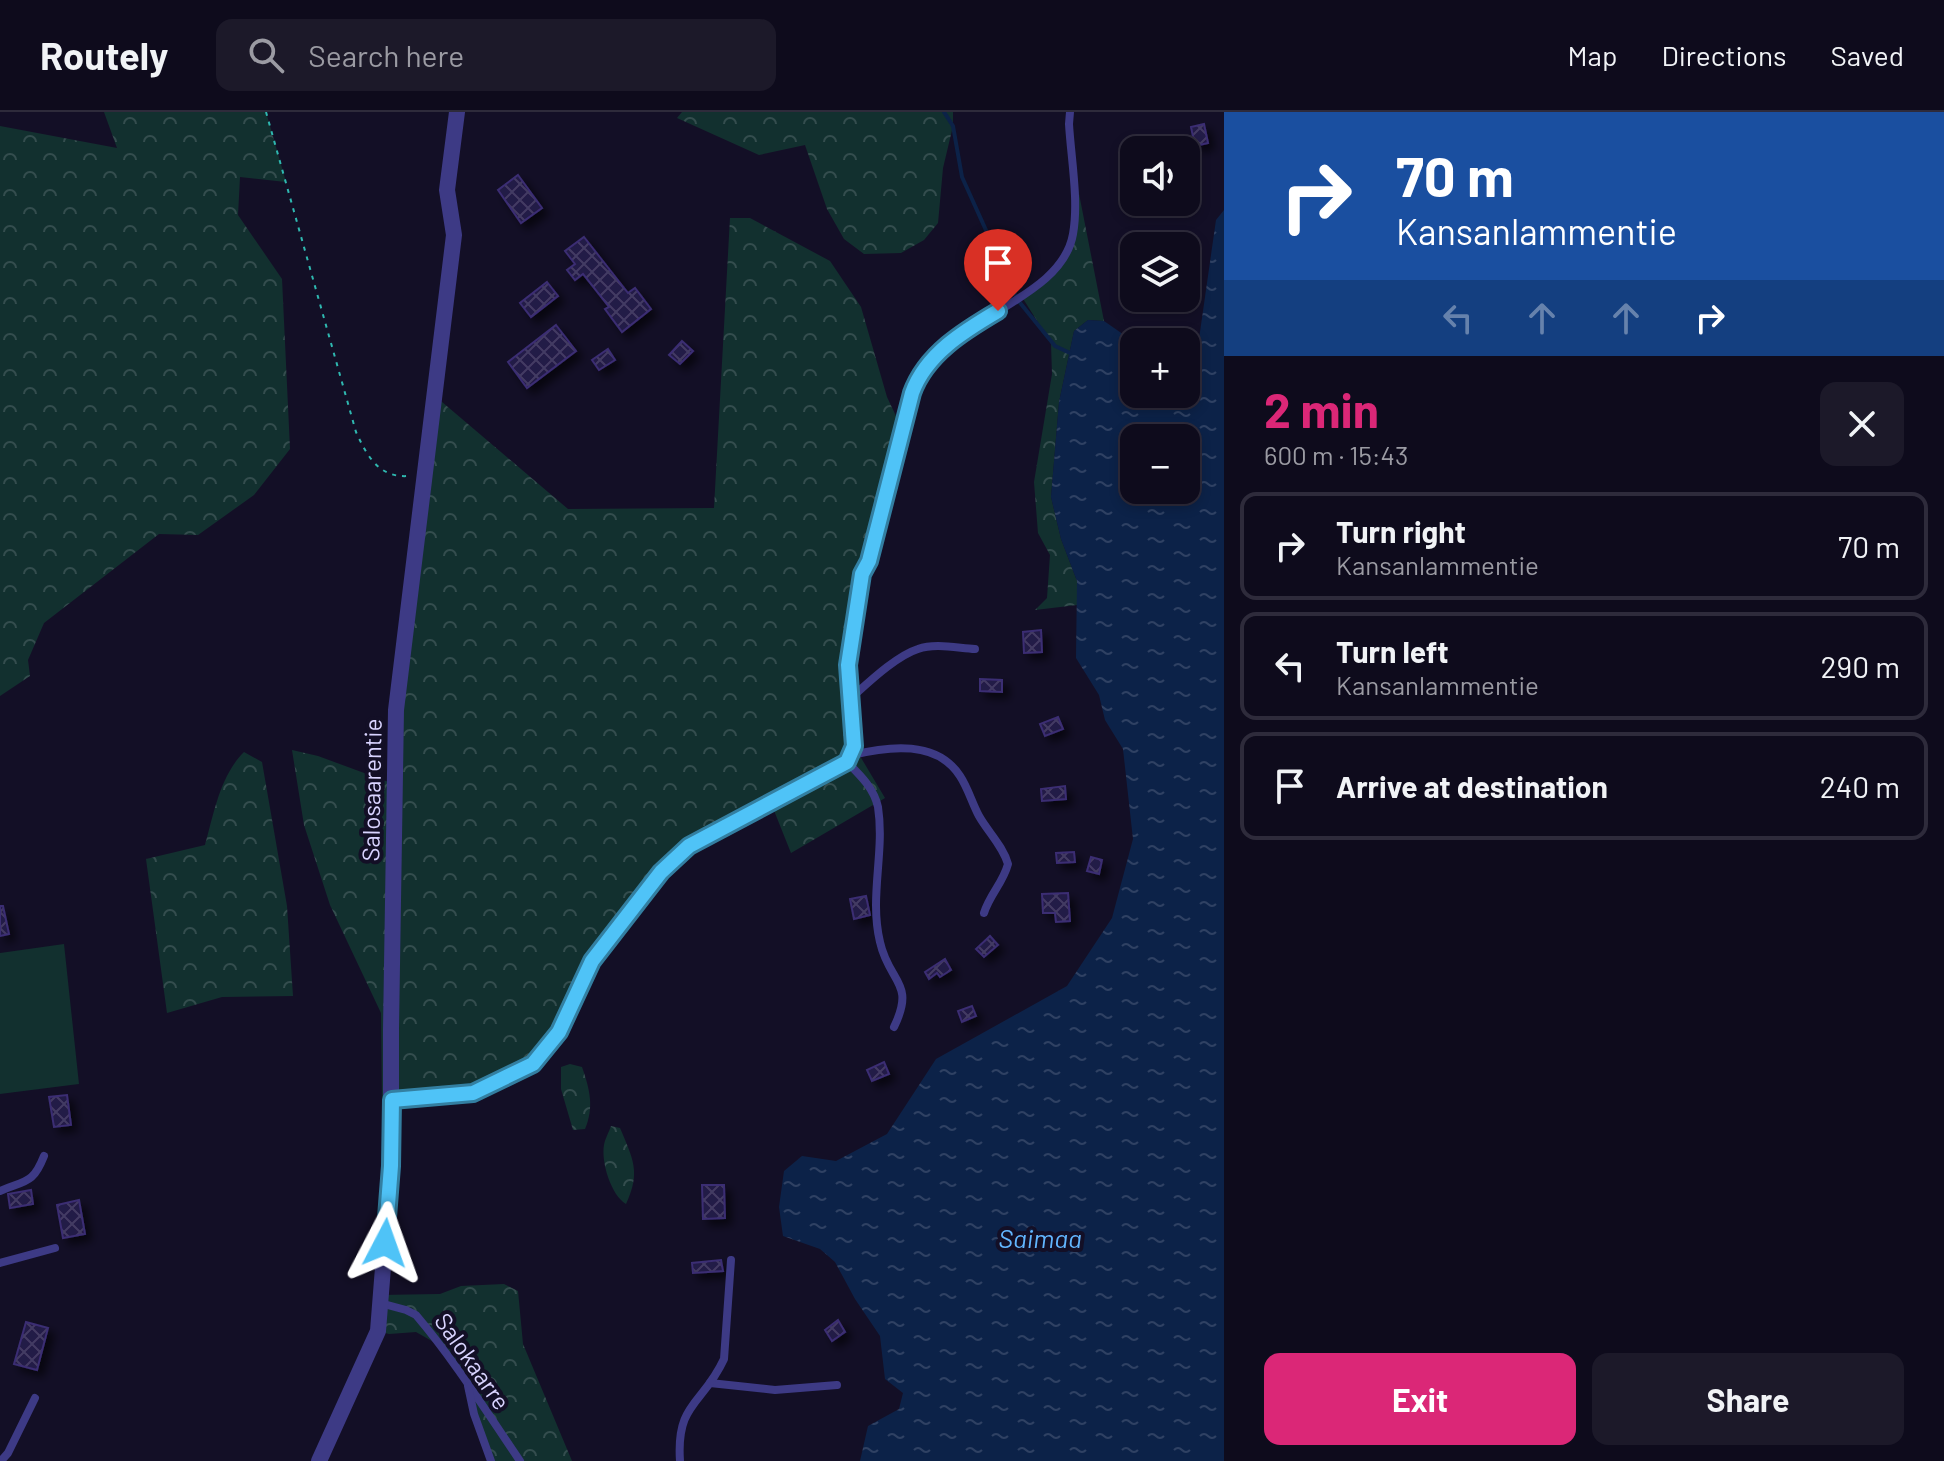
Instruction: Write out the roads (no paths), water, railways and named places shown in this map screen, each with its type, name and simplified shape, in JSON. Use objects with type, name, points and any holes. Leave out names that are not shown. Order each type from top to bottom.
[{"type":"street","name":"Salosaarentie","points":[[319,1461],[378,1331],[391,1166],[396,710],[454,235],[447,190],[457,112]]},
{"type":"lane","points":[[850,758],[854,746],[848,665],[862,574],[869,561],[917,380],[946,346],[975,324],[1036,288],[1065,256],[1075,217],[1070,112]]},
{"type":"lane","points":[[851,698],[871,680],[918,648],[975,649]]},
{"type":"lane","points":[[392,1100],[473,1093],[533,1064],[559,1032],[592,961],[661,872],[689,846],[850,758],[872,750],[922,749],[945,758],[961,776],[980,817],[1008,864],[1004,880],[988,901],[984,913]]},
{"type":"lane","points":[[850,758],[877,804],[880,840],[875,900],[880,942],[888,966],[902,988],[904,1004],[894,1027]]},
{"type":"lane","points":[[0,1191],[30,1181],[44,1156]]},
{"type":"lane","points":[[0,1263],[55,1248]]},
{"type":"lane","points":[[680,1461],[678,1440],[687,1410],[709,1384],[724,1359],[731,1260]]},
{"type":"lane","name":"Salokaarre","points":[[380,1303],[416,1315],[466,1378],[487,1416],[520,1461]]},
{"type":"lane","points":[[466,1378],[474,1414],[491,1461]]},
{"type":"lane","points":[[709,1384],[775,1390],[837,1385]]},
{"type":"lane","points":[[1,1461],[35,1398]]},
{"type":"water","name":"Saimaa","points":[[1224,210],[1224,1461],[860,1461],[868,1426],[899,1409],[903,1393],[885,1379],[880,1336],[835,1262],[820,1249],[783,1236],[779,1207],[784,1171],[802,1156],[836,1161],[887,1134],[936,1059],[1067,986],[1112,918],[1133,839],[1123,749],[1105,720],[1099,695],[1076,658],[1077,581],[1061,539],[1051,497],[1059,402],[1074,331],[1088,320],[1104,321],[1120,332],[1120,408],[1200,408],[1200,332],[1216,220]]},
{"type":"waterway","points":[[944,112],[953,126],[962,177],[1017,299],[1055,346],[1070,353]]}]
